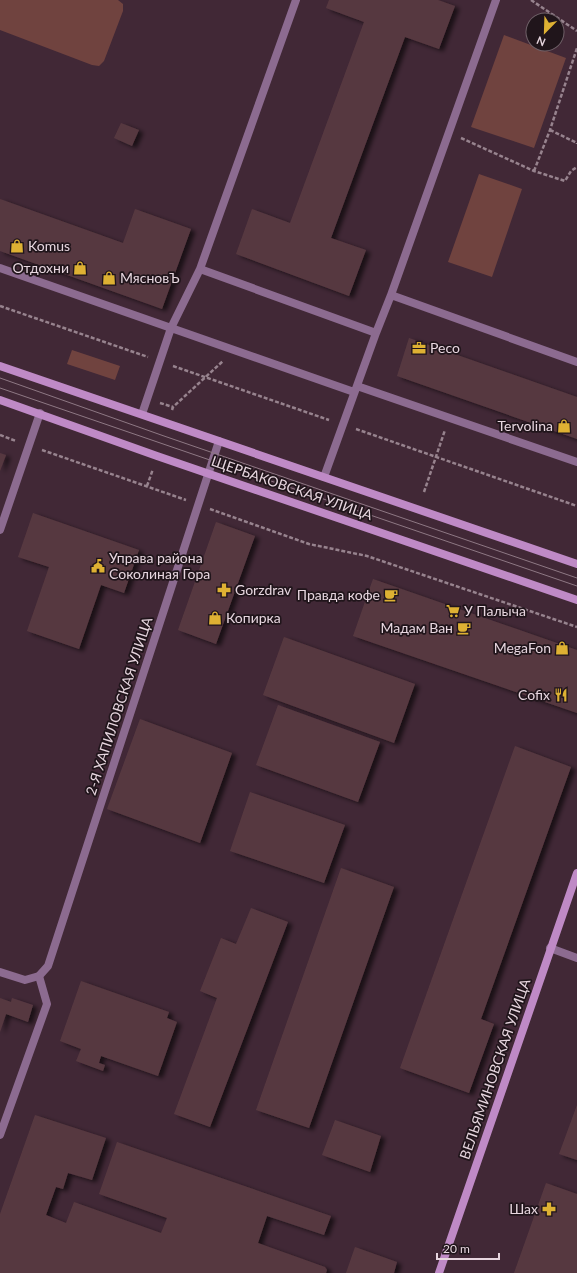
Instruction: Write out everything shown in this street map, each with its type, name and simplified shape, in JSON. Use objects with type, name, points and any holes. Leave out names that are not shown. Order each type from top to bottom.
[{"type":"main road","name":"ЩЕРБАКОВСКАЯ УЛИЦА","points":[[0,366],[577,564]]},
{"type":"main road","name":"ЩЕРБАКОВСКАЯ УЛИЦА","points":[[0,400],[577,600]]},
{"type":"main road","name":"ВЕЛЬЯМИНОВСКАЯ УЛИЦА","points":[[439,1273],[577,873]]},
{"type":"street","points":[[142,414],[171,328],[200,269],[296,0]]},
{"type":"street","points":[[324,477],[355,389],[391,295],[496,0]]},
{"type":"street","points":[[0,268],[235,350],[449,418],[577,462]]},
{"type":"street","points":[[200,269],[376,333]]},
{"type":"street","points":[[391,295],[577,362]]},
{"type":"street","points":[[0,530],[40,413]]},
{"type":"street","name":"2-Я ХАПИЛОВСКАЯ УЛИЦА","points":[[39,976],[48,966],[219,441]]},
{"type":"street","points":[[550,948],[577,958]]},
{"type":"street","points":[[0,972],[25,980],[39,976],[48,1004],[0,1134]]},
{"type":"path","points":[[531,0],[577,31]]},
{"type":"path","points":[[534,171],[550,130],[577,48]]},
{"type":"path","points":[[550,130],[577,144]]},
{"type":"path","points":[[449,133],[534,171],[564,181],[571,171],[577,168]]},
{"type":"path","points":[[0,306],[577,506]]},
{"type":"path","points":[[171,412],[173,407],[235,350]]},
{"type":"path","points":[[424,492],[449,418]]},
{"type":"path","points":[[0,435],[189,501]]},
{"type":"path","points":[[147,486],[154,465]]},
{"type":"path","points":[[208,508],[309,544],[367,556],[577,626]]},
{"type":"shaded area","points":[[0,0],[118,0],[123,4],[123,11],[104,61],[99,66],[92,65],[0,30]]},
{"type":"shaded area","points":[[504,35],[525,43],[525,52],[550,52],[566,58],[534,148],[471,127]]},
{"type":"shaded area","points":[[479,174],[522,189],[492,277],[448,262]]},
{"type":"shaded area","points":[[72,350],[120,366],[115,380],[67,364]]},
{"type":"building","points":[[329,0],[438,0],[455,6],[439,49],[405,37],[331,238],[366,250],[349,296],[236,254],[252,209],[290,223],[364,22],[326,8]]},
{"type":"building","points":[[121,123],[139,130],[132,146],[114,138]]},
{"type":"building","points":[[0,199],[123,243],[135,209],[191,229],[162,309],[0,251]]},
{"type":"building","points":[[409,338],[577,397],[577,439],[397,376]]},
{"type":"building","points":[[0,453],[6,455],[0,471]]},
{"type":"building","points":[[33,513],[139,550],[124,593],[101,585],[79,649],[27,631],[49,567],[18,557]]},
{"type":"building","points":[[216,522],[255,536],[216,644],[178,630]]},
{"type":"building","points":[[373,579],[577,650],[577,713],[353,636]]},
{"type":"building","points":[[284,637],[415,684],[394,743],[263,695]]},
{"type":"building","points":[[278,705],[380,742],[358,802],[256,765]]},
{"type":"building","points":[[140,719],[232,753],[200,843],[107,809]]},
{"type":"building","points":[[515,746],[571,767],[481,1019],[494,1024],[469,1093],[400,1068]]},
{"type":"building","points":[[250,792],[345,825],[324,883],[230,851]]},
{"type":"building","points":[[341,868],[394,887],[309,1128],[256,1110]]},
{"type":"building","points":[[251,908],[288,922],[210,1127],[174,1114],[217,998],[200,991],[221,938],[236,944]]},
{"type":"building","points":[[81,981],[169,1012],[167,1018],[177,1022],[158,1076],[101,1056],[99,1063],[105,1065],[103,1071],[76,1061],[81,1049],[60,1041]]},
{"type":"building","points":[[0,998],[11,1002],[12,998],[33,1005],[28,1022],[6,1014],[0,1032]]},
{"type":"building","points":[[577,1105],[577,1160],[559,1154]]},
{"type":"building","points":[[35,1115],[106,1138],[92,1180],[68,1173],[63,1189],[56,1187],[46,1215],[66,1223],[74,1202],[161,1233],[167,1218],[99,1194],[117,1142],[331,1216],[324,1235],[267,1216],[258,1243],[325,1267],[327,1270],[326,1273],[0,1273],[0,1214]]},
{"type":"building","points":[[335,1120],[381,1136],[370,1172],[322,1155]]},
{"type":"building","points":[[546,1183],[577,1194],[577,1273],[514,1273]]},
{"type":"building","points":[[355,1247],[397,1262],[394,1273],[346,1273]]},
{"type":"tram line","points":[[0,378],[577,578]]},
{"type":"tram line","points":[[0,388],[577,586]]},
{"type":"place","name":"Komus","points":[[17,246]]},
{"type":"place","name":"Отдохни","points":[[80,268]]},
{"type":"place","name":"МясновЪ","points":[[109,278]]},
{"type":"place","name":"Ресо","points":[[419,348]]},
{"type":"place","name":"Tervolina","points":[[564,426]]},
{"type":"place","name":"Управа района Соколиная Гора","points":[[98,566]]},
{"type":"place","name":"Gorzdrav","points":[[224,590]]},
{"type":"place","name":"Правда кофе","points":[[391,595]]},
{"type":"place","name":"У Палыча","points":[[453,611]]},
{"type":"place","name":"Копирка","points":[[215,618]]},
{"type":"place","name":"Мадам Ван","points":[[464,628]]},
{"type":"place","name":"MegaFon","points":[[562,648]]},
{"type":"place","name":"Cofix","points":[[561,695]]},
{"type":"place","name":"Шах","points":[[549,1209]]}]
